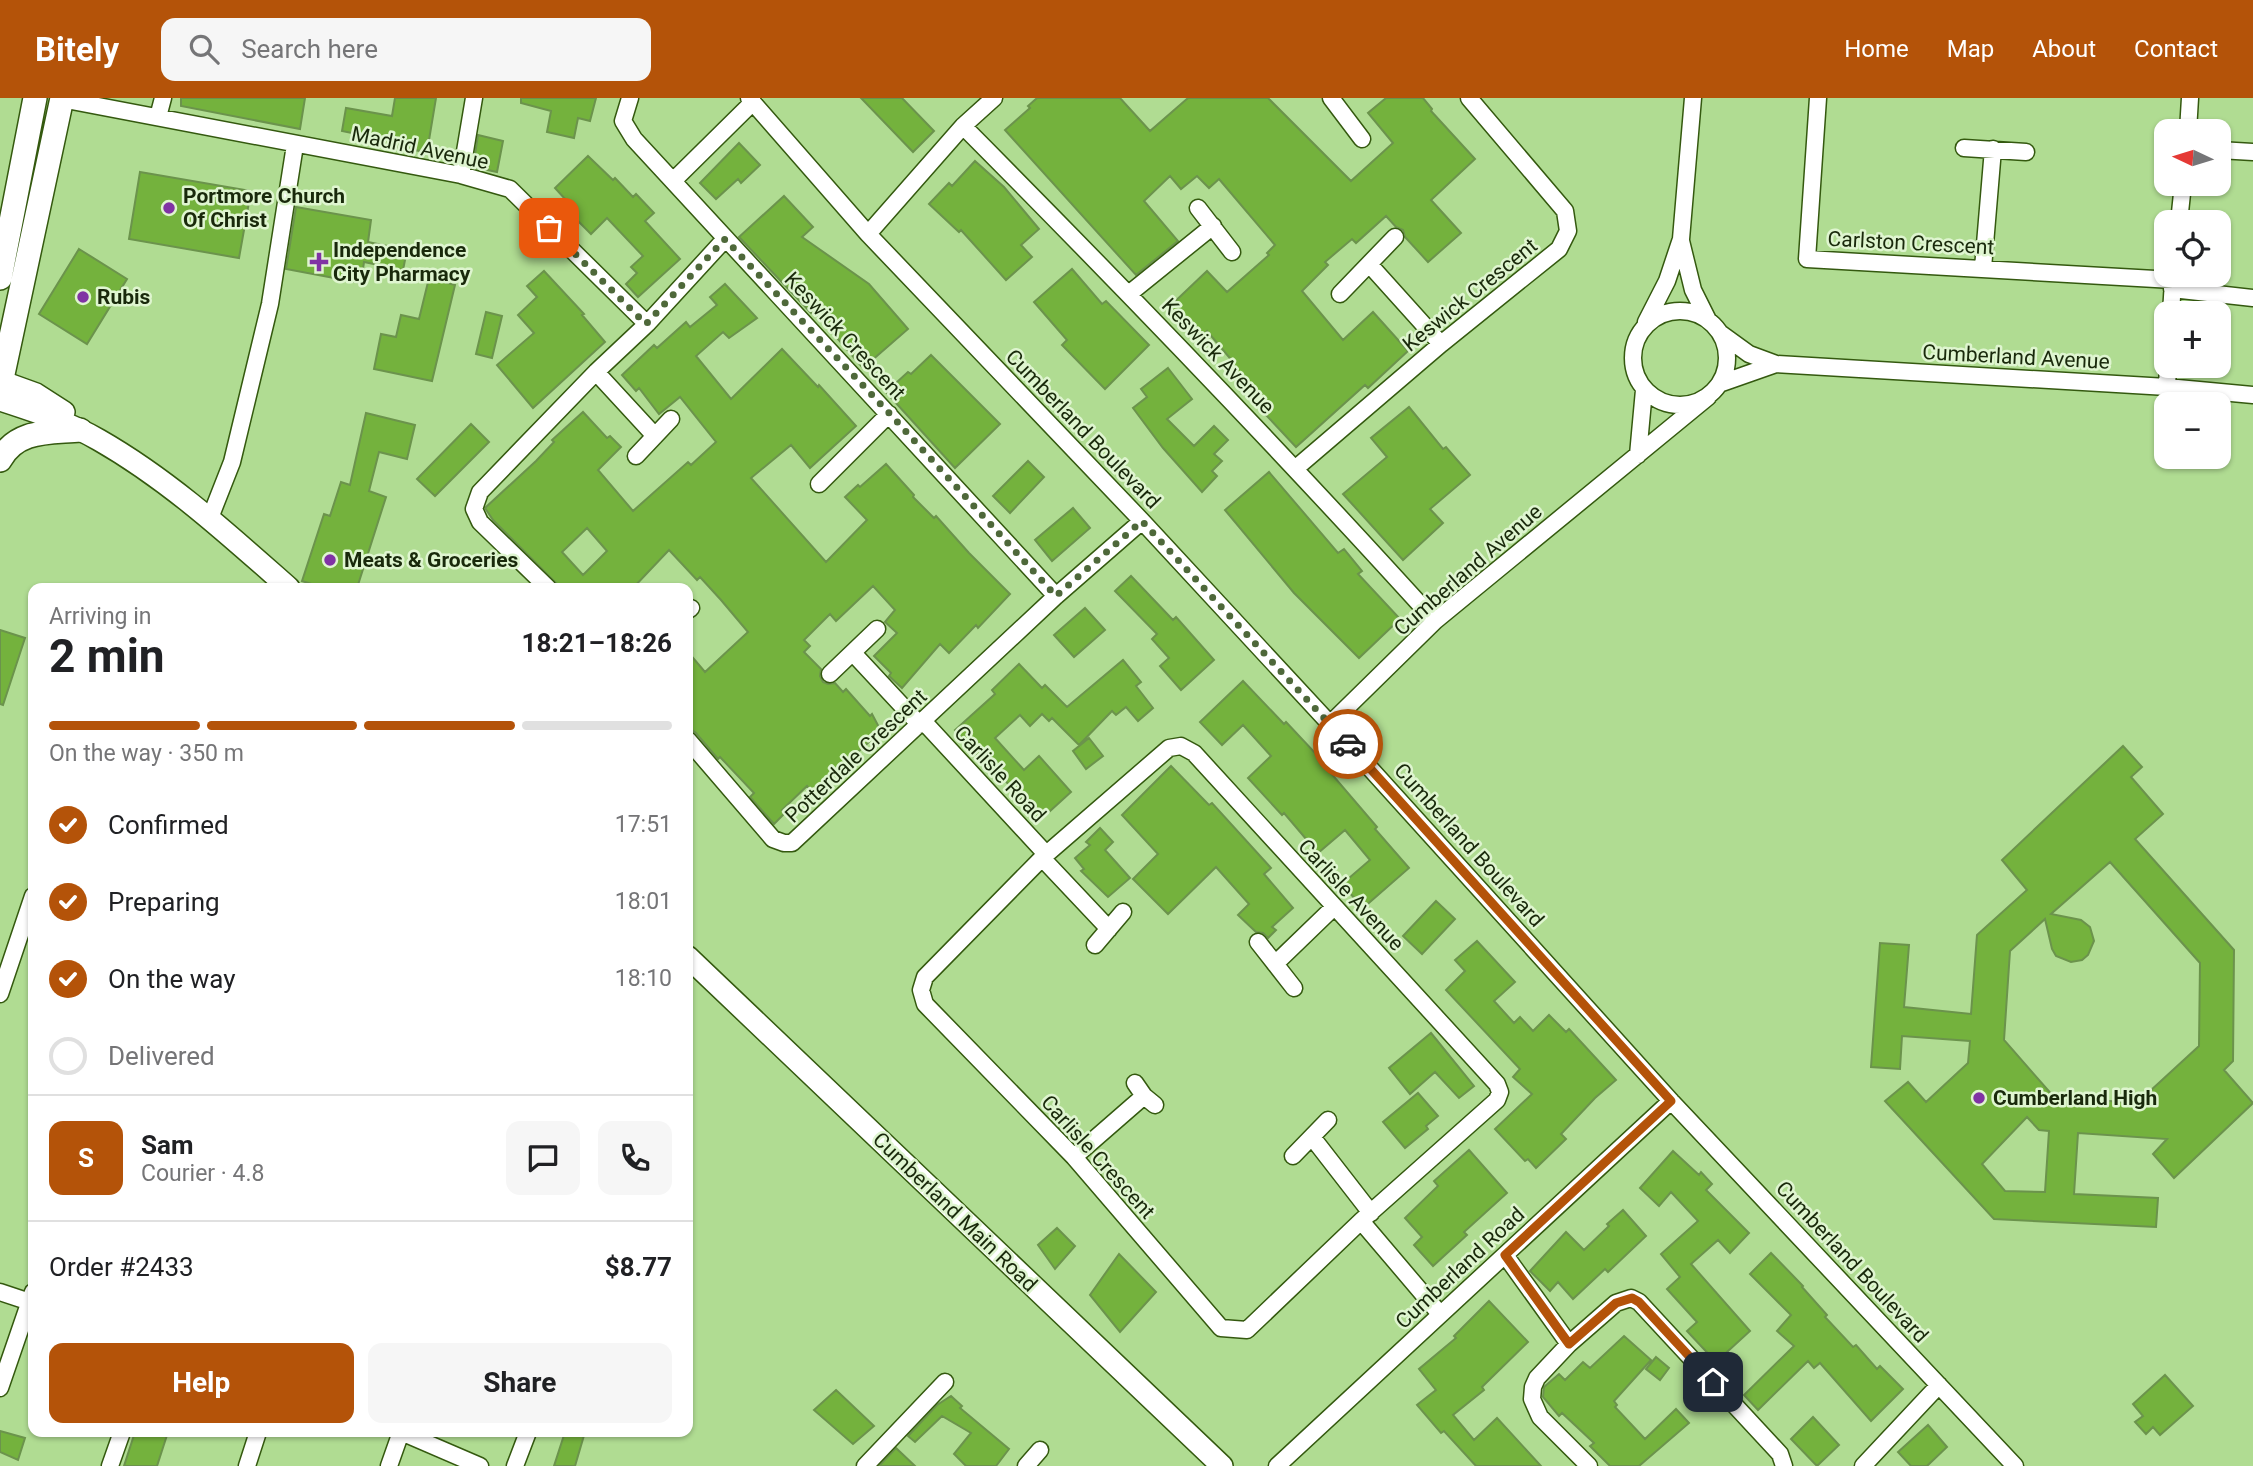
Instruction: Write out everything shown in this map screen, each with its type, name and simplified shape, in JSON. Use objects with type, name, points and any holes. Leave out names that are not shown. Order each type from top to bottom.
[{"type":"main road","points":[[0,278],[35,98]]},
{"type":"main road","points":[[0,388],[62,98]]},
{"type":"main road","points":[[0,460],[17,440],[35,433],[90,435]]},
{"type":"street","name":"Madrid Avenue","points":[[62,98],[461,175],[510,190],[646,324]]},
{"type":"street","points":[[158,117],[163,98]]},
{"type":"street","points":[[461,175],[474,98]]},
{"type":"street","name":"Keswick Crescent","points":[[630,98],[623,121],[627,130],[1056,596]]},
{"type":"street","points":[[868,233],[963,127],[994,98]]},
{"type":"street","name":"Keswick Crescent","points":[[1296,468],[1441,344],[1559,249],[1568,231],[1565,211],[1469,98]]},
{"type":"street","points":[[1681,239],[1693,290],[1708,320],[1720,333],[1726,350],[1726,368],[1719,384],[1708,397],[1692,404],[1675,405],[1658,401],[1644,390],[1635,375],[1632,358],[1635,341],[1667,281],[1681,239],[1693,98]]},
{"type":"street","name":"Carlston Crescent","points":[[1818,98],[1807,259],[2154,280]]},
{"type":"street","points":[[2189,119],[2190,98]]},
{"type":"street","points":[[673,181],[751,100]]},
{"type":"street","name":"Cumberland Boulevard","points":[[751,100],[868,233],[1142,521],[1330,724],[1671,1101],[2015,1466]]},
{"type":"street","points":[[1340,102],[1362,139]]},
{"type":"street","name":"Keswick Avenue","points":[[963,127],[1130,293],[1296,468],[1435,621]]},
{"type":"street","points":[[210,518],[232,462],[270,304],[295,145]]},
{"type":"street","points":[[1964,148],[2026,152]]},
{"type":"street","points":[[1983,268],[1993,149]]},
{"type":"street","points":[[2231,151],[2253,152]]},
{"type":"street","points":[[1198,208],[1232,252]]},
{"type":"street","points":[[1130,293],[1213,226]]},
{"type":"street","points":[[1340,295],[1395,237]]},
{"type":"street","points":[[543,583],[480,522],[474,509],[480,492],[646,324],[725,239]]},
{"type":"street","points":[[1369,264],[1441,344]]},
{"type":"street","name":"Carlston Crescent","points":[[2201,287],[2253,298]]},
{"type":"street","points":[[1644,326],[1658,315],[1675,310],[1692,312],[1708,320]]},
{"type":"street","name":"Cumberland Avenue","points":[[1720,333],[1749,354],[1776,364],[2167,387],[2253,395]]},
{"type":"street","name":"Cumberland Avenue","points":[[1719,384],[1776,364]]},
{"type":"street","points":[[596,372],[655,436]]},
{"type":"street","points":[[2167,378],[2167,387]]},
{"type":"street","points":[[0,388],[36,394],[64,412],[90,435],[136,463],[210,518],[283,583]]},
{"type":"street","points":[[1638,455],[1644,390]]},
{"type":"street","name":"Cumberland Avenue","points":[[1330,724],[1435,621],[1708,397]]},
{"type":"street","points":[[819,484],[890,414]]},
{"type":"street","points":[[636,456],[671,419]]},
{"type":"street","name":"Potterdale Crescent","points":[[693,746],[773,839],[793,843],[1056,596],[1142,521]]},
{"type":"street","points":[[830,674],[877,629]]},
{"type":"street","name":"Carlisle Road","points":[[853,653],[922,724],[1109,929]]},
{"type":"street","name":"Carlisle Avenue","points":[[1169,748],[1181,746],[1194,753],[1497,1084]]},
{"type":"street","name":"Carlisle Crescent","points":[[1169,748],[1044,856],[925,977],[921,990],[925,1004],[1074,1157],[1221,1328],[1247,1330],[1366,1217],[1497,1100],[1500,1092],[1497,1084]]},
{"type":"street","points":[[1275,964],[1334,908]]},
{"type":"street","points":[[0,994],[28,911]]},
{"type":"street","points":[[1096,945],[1123,912]]},
{"type":"street","points":[[1258,942],[1294,988]]},
{"type":"street","points":[[17,945],[28,949]]},
{"type":"street","name":"Cumberland Main Road","points":[[693,962],[1222,1466]]},
{"type":"street","points":[[1074,1157],[1145,1095]]},
{"type":"street","name":"Cumberland Road","points":[[1277,1466],[1671,1101]]},
{"type":"street","points":[[1293,1156],[1328,1120]]},
{"type":"street","points":[[1312,1137],[1366,1217],[1440,1314]]},
{"type":"street","points":[[1505,1255],[1569,1344]]},
{"type":"street","points":[[0,1292],[28,1298]]},
{"type":"street","points":[[1589,1466],[1540,1417],[1532,1399],[1537,1378],[1569,1344],[1616,1303],[1632,1298],[1639,1302],[1780,1454],[1784,1466]]},
{"type":"street","points":[[0,1388],[28,1310]]},
{"type":"street","points":[[865,1466],[945,1382]]},
{"type":"street","points":[[1863,1466],[1939,1385]]},
{"type":"street","points":[[110,1466],[120,1437]]},
{"type":"street","points":[[247,1466],[256,1437]]},
{"type":"street","points":[[389,1466],[399,1437]]},
{"type":"street","points":[[413,1437],[480,1466]]},
{"type":"street","points":[[515,1466],[526,1437]]},
{"type":"street","points":[[1026,1466],[1040,1450]]},
{"type":"building","points":[[181,98],[305,98],[300,129],[181,106]]},
{"type":"building","points":[[395,98],[436,98],[427,152],[381,145],[381,139],[342,131],[346,108],[392,116]]},
{"type":"building","points":[[521,98],[596,98],[590,121],[578,118],[574,138],[547,132],[551,111],[521,103]]},
{"type":"building","points":[[861,98],[902,98],[934,131],[913,152]]},
{"type":"building","points":[[1037,98],[1120,98],[1150,131],[1188,98],[1268,98],[1351,181],[1393,143],[1368,113],[1386,98],[1423,98],[1431,111],[1475,159],[1431,200],[1461,233],[1428,262],[1405,237],[1403,230],[1396,227],[1386,216],[1356,243],[1352,239],[1325,262],[1328,265],[1302,291],[1343,340],[1373,312],[1408,351],[1368,388],[1365,385],[1296,447],[1266,415],[1268,413],[1243,383],[1241,386],[1226,370],[1234,363],[1207,331],[1198,340],[1168,308],[1207,271],[1227,292],[1269,255],[1267,253],[1275,245],[1219,179],[1209,188],[1197,176],[1181,189],[1170,176],[1144,201],[1178,241],[1136,275],[1005,130],[1030,108],[1028,106]]},
{"type":"building","points":[[478,135],[503,141],[497,172],[473,167]]},
{"type":"building","points":[[739,143],[760,165],[741,183],[738,179],[716,199],[700,183]]},
{"type":"building","points":[[588,156],[633,197],[636,194],[654,213],[645,221],[680,259],[638,297],[626,284],[637,273],[631,267],[643,256],[607,218],[591,234],[572,215],[569,218],[558,208],[566,200],[555,188]]},
{"type":"building","points":[[975,161],[1004,187],[1039,229],[1021,245],[1032,257],[1006,280],[961,230],[959,232],[929,204],[949,183],[952,186]]},
{"type":"building","points":[[140,172],[251,191],[239,258],[129,239]]},
{"type":"building","points":[[784,196],[813,227],[802,237],[869,284],[908,329],[863,368],[813,310],[811,313],[739,237]]},
{"type":"building","points":[[296,207],[371,220],[368,242],[407,250],[403,270],[364,262],[361,283],[286,269]]},
{"type":"building","name":"Rubis","points":[[79,249],[127,279],[87,344],[39,314]]},
{"type":"building","points":[[1072,269],[1102,304],[1106,301],[1149,345],[1105,389],[1062,345],[1067,340],[1034,302]]},
{"type":"building","points":[[544,271],[584,314],[582,315],[605,342],[533,408],[497,365],[534,333],[518,315],[537,297],[527,286]]},
{"type":"building","points":[[429,278],[455,285],[432,381],[374,369],[381,334],[396,337],[401,315],[419,319]]},
{"type":"building","points":[[725,284],[757,318],[729,338],[723,332],[696,356],[731,399],[782,349],[856,426],[810,468],[791,445],[751,478],[826,562],[867,520],[845,497],[886,464],[913,497],[934,518],[936,516],[1010,594],[978,628],[976,625],[949,653],[940,644],[902,688],[874,656],[897,633],[885,622],[895,610],[873,586],[836,621],[830,614],[804,640],[810,646],[804,652],[821,669],[823,682],[835,683],[843,692],[846,689],[870,716],[872,714],[881,731],[813,793],[807,786],[782,810],[785,813],[774,824],[750,797],[754,793],[693,731],[693,658],[705,672],[748,632],[700,577],[697,580],[669,550],[638,583],[556,583],[493,520],[485,508],[536,461],[554,442],[552,440],[583,412],[607,438],[610,436],[621,447],[598,470],[633,511],[688,462],[691,465],[716,442],[680,397],[659,414],[639,388],[636,391],[622,375],[654,345],[657,348],[686,322],[690,327],[717,305],[710,297]],"holes":[[[587,528],[607,551],[583,575],[562,552]]]},
{"type":"building","points":[[486,312],[502,316],[492,358],[476,354]]},
{"type":"building","points":[[931,355],[1000,424],[955,468],[886,392]]},
{"type":"building","points":[[1168,368],[1192,399],[1167,419],[1194,446],[1214,426],[1228,440],[1214,454],[1222,461],[1212,471],[1217,476],[1202,492],[1163,448],[1133,408],[1147,397],[1141,389]]},
{"type":"building","points":[[1409,407],[1443,449],[1446,447],[1470,475],[1430,509],[1443,523],[1403,560],[1343,494],[1387,457],[1371,438]]},
{"type":"building","points":[[366,413],[415,425],[407,459],[379,452],[369,491],[386,497],[359,583],[302,581],[324,514],[330,516],[341,482],[350,485]]},
{"type":"building","points":[[471,424],[489,442],[435,496],[417,479]]},
{"type":"building","points":[[1028,461],[1044,477],[1010,513],[993,496]]},
{"type":"building","points":[[1269,472],[1338,553],[1344,549],[1362,571],[1358,574],[1400,619],[1359,658],[1294,593],[1225,510]]},
{"type":"building","points":[[1073,508],[1090,528],[1052,561],[1035,540]]},
{"type":"building","points":[[1131,576],[1173,620],[1176,617],[1214,660],[1181,690],[1160,666],[1169,658],[1152,639],[1157,634],[1115,591]]},
{"type":"building","points":[[1085,608],[1105,630],[1074,657],[1054,635]]},
{"type":"building","points":[[0,630],[25,638],[3,705],[0,704]]},
{"type":"building","points":[[1123,660],[1141,682],[1136,686],[1153,708],[1138,721],[1126,707],[1116,715],[1112,711],[1079,745],[1052,718],[1049,721],[1042,714],[1030,726],[1020,715],[995,738],[1024,770],[1039,756],[1071,792],[1038,822],[1018,801],[1021,798],[1001,776],[998,779],[955,730],[995,694],[992,690],[1019,664],[1042,688],[1045,685],[1067,707]]},
{"type":"building","points":[[1243,681],[1331,770],[1329,771],[1377,827],[1375,829],[1409,868],[1363,908],[1342,884],[1370,860],[1345,830],[1318,853],[1284,813],[1282,815],[1248,778],[1271,756],[1243,725],[1222,745],[1200,722]]},
{"type":"building","points":[[1089,738],[1103,756],[1086,769],[1073,751]]},
{"type":"building","points":[[2123,746],[2142,767],[2131,777],[2163,814],[2135,839],[2234,950],[2233,1061],[2224,1070],[2253,1103],[2174,1178],[2153,1154],[2167,1139],[2078,1133],[2074,1194],[2158,1198],[2156,1227],[1994,1219],[1885,1101],[1908,1082],[1926,1102],[1968,1063],[1970,1041],[1902,1036],[1900,1069],[1871,1067],[1880,943],[1909,945],[1904,1007],[1971,1014],[1977,935],[2027,890],[2002,860]],"holes":[[[2110,862],[2200,963],[2199,1046],[2137,1103],[2054,1097],[2004,1040],[2010,951],[2045,919],[2056,956],[2071,962],[2082,960],[2088,955],[2094,941],[2090,927],[2081,920],[2051,914]],[[2027,1117],[2039,1130],[2049,1131],[2045,1192],[2005,1191],[1982,1164]]]},
{"type":"building","points":[[1171,766],[1209,805],[1212,803],[1271,868],[1264,874],[1293,908],[1272,927],[1276,930],[1268,938],[1263,933],[1256,932],[1238,915],[1249,904],[1216,867],[1168,914],[1133,879],[1158,854],[1122,815]]},
{"type":"building","points":[[1100,828],[1113,842],[1105,850],[1130,878],[1108,897],[1081,871],[1084,869],[1075,858],[1090,845],[1086,842]]},
{"type":"building","points":[[1436,901],[1455,919],[1422,954],[1403,936]]},
{"type":"building","points":[[1477,941],[1515,982],[1494,1001],[1514,1023],[1520,1017],[1533,1031],[1549,1015],[1566,1032],[1569,1029],[1616,1080],[1561,1134],[1566,1139],[1536,1168],[1528,1159],[1525,1161],[1495,1129],[1532,1094],[1513,1077],[1520,1069],[1446,990],[1465,971],[1455,960]]},
{"type":"building","points":[[1431,1033],[1474,1086],[1459,1098],[1435,1072],[1410,1094],[1389,1068]]},
{"type":"building","points":[[1418,1093],[1438,1116],[1426,1126],[1428,1129],[1405,1148],[1383,1122]]},
{"type":"building","points":[[1469,1150],[1507,1193],[1464,1232],[1467,1235],[1433,1266],[1414,1245],[1422,1237],[1405,1218],[1438,1186],[1434,1181]]},
{"type":"building","points":[[1673,1151],[1699,1175],[1701,1172],[1712,1184],[1706,1190],[1749,1233],[1730,1253],[1718,1240],[1691,1264],[1750,1331],[1716,1362],[1687,1331],[1697,1322],[1667,1289],[1680,1277],[1661,1254],[1698,1221],[1671,1192],[1659,1206],[1640,1188]]},
{"type":"building","points":[[1623,1210],[1646,1236],[1608,1272],[1605,1269],[1573,1299],[1558,1282],[1550,1291],[1530,1271],[1566,1232],[1584,1250]]},
{"type":"building","points":[[1057,1228],[1075,1246],[1055,1269],[1038,1245]]},
{"type":"building","points":[[1771,1253],[1803,1286],[1827,1315],[1825,1317],[1853,1347],[1856,1345],[1877,1369],[1880,1366],[1903,1389],[1871,1421],[1820,1363],[1814,1368],[1808,1361],[1758,1410],[1744,1395],[1794,1346],[1777,1331],[1791,1315],[1750,1274]]},
{"type":"building","points":[[1119,1254],[1156,1292],[1120,1332],[1090,1295]]},
{"type":"building","points":[[1489,1301],[1528,1342],[1482,1387],[1484,1390],[1453,1415],[1474,1440],[1497,1418],[1541,1466],[1476,1466],[1444,1431],[1441,1433],[1417,1405],[1436,1390],[1419,1369],[1456,1338],[1454,1336]]},
{"type":"building","points":[[1624,1336],[1651,1360],[1614,1401],[1617,1405],[1615,1407],[1645,1439],[1676,1409],[1689,1423],[1639,1466],[1610,1466],[1590,1446],[1594,1443],[1562,1413],[1559,1416],[1543,1397],[1544,1387],[1559,1374],[1565,1380],[1583,1362],[1590,1368]]},
{"type":"building","points":[[1656,1357],[1669,1368],[1660,1380],[1646,1369]]},
{"type":"building","points":[[2165,1375],[2193,1406],[2160,1435],[2153,1427],[2146,1434],[2135,1422],[2143,1416],[2133,1404]]},
{"type":"building","points":[[836,1390],[874,1426],[853,1444],[814,1410]]},
{"type":"building","points":[[951,1396],[962,1406],[960,1408],[1009,1449],[996,1466],[966,1466],[954,1454],[971,1433],[942,1416],[915,1442],[908,1436],[937,1405]]},
{"type":"building","points":[[1813,1417],[1839,1445],[1817,1466],[1791,1439]]},
{"type":"building","points":[[1928,1425],[1947,1447],[1927,1466],[1911,1466],[1898,1452]]},
{"type":"building","points":[[0,1431],[25,1438],[18,1460],[0,1452]]},
{"type":"building","points":[[133,1437],[166,1437],[157,1466],[124,1466]]},
{"type":"building","points":[[563,1437],[584,1437],[575,1466],[554,1466]]},
{"type":"building","points":[[896,1448],[915,1466],[879,1466]]},
{"type":"way so far","points":[[549,228],[646,324],[725,239],[1056,596],[1142,521],[1348,744]]},
{"type":"place","name":"Portmore Church Of Christ","points":[[169,208]]},
{"type":"place","name":"Independence City Pharmacy","points":[[319,262]]},
{"type":"place","name":"Rubis","points":[[83,297]]},
{"type":"place","name":"Meats & Groceries","points":[[330,560]]},
{"type":"place","name":"Cumberland High","points":[[1979,1098]]},
{"type":"route","points":[[1348,744],[1671,1101],[1505,1255],[1569,1344],[1616,1303],[1632,1298],[1639,1302],[1713,1382]]}]
